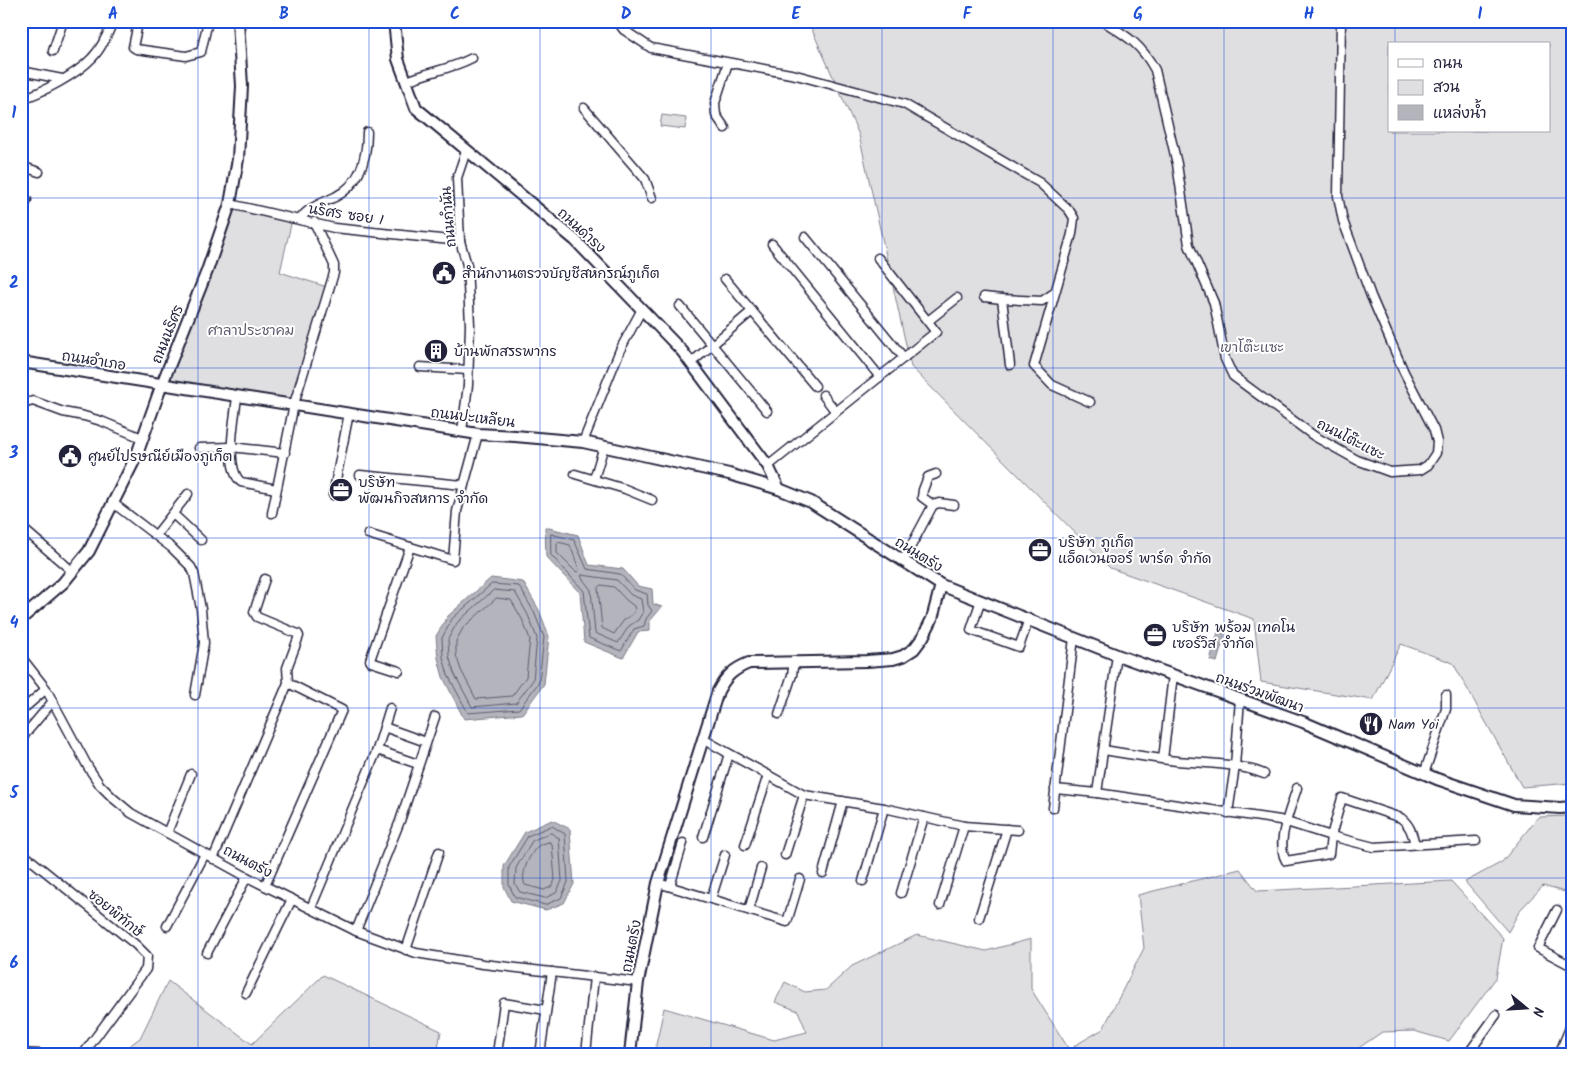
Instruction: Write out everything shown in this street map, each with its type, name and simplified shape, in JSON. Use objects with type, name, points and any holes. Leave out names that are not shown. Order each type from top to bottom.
[{"type":"street","points":[[53,51],[63,21]]},
{"type":"street","points":[[21,99],[46,89],[92,58],[108,35],[113,21]]},
{"type":"street","points":[[136,28],[133,47],[136,49],[186,56],[201,52],[208,21]]},
{"type":"street","name":"ถนนนริศร","points":[[21,619],[63,583],[89,550],[136,457],[162,384],[208,271],[230,204],[238,158],[241,95],[238,21]]},
{"type":"street","name":"ถนนดำรง","points":[[394,21],[398,59],[416,108],[575,240],[642,309],[692,362],[768,466],[779,488]]},
{"type":"street","points":[[617,21],[624,30],[651,48],[796,76],[904,104],[1040,183],[1069,210],[1074,218],[1072,234],[1034,366],[1052,385],[1090,402]]},
{"type":"street","name":"ถนนโต๊ะแซะ","points":[[1102,21],[1130,37],[1148,56],[1155,70],[1177,164],[1189,245],[1214,303],[1225,359],[1233,376],[1314,436],[1357,460],[1390,472],[1420,470],[1428,466],[1436,452],[1437,442],[1434,430],[1404,372],[1371,296],[1344,221],[1338,196],[1341,21]]},
{"type":"street","points":[[407,82],[424,74],[448,69],[472,58]]},
{"type":"street","points":[[724,128],[716,115],[715,103],[728,63]]},
{"type":"street","points":[[21,71],[62,79]]},
{"type":"street","points":[[584,108],[645,179],[652,198]]},
{"type":"street","points":[[300,219],[305,212],[343,192],[359,176],[365,159],[368,132]]},
{"type":"street","name":"ถนนกำนัน","points":[[462,431],[470,325],[467,265],[460,241],[457,178],[466,150]]},
{"type":"street","points":[[21,166],[38,172]]},
{"type":"street","points":[[21,214],[27,200]]},
{"type":"street","name":"นริศร ซอย 1","points":[[230,204],[334,228],[460,241]]},
{"type":"street","points":[[272,513],[294,404],[334,274],[334,265],[314,222]]},
{"type":"street","points":[[805,237],[904,358]]},
{"type":"street","points":[[772,244],[880,377]]},
{"type":"street","points":[[768,466],[936,332],[878,258]]},
{"type":"street","points":[[726,279],[815,386]]},
{"type":"street","points":[[984,297],[1042,301],[1054,293]]},
{"type":"street","points":[[928,321],[958,298]]},
{"type":"street","points":[[1002,299],[1010,365]]},
{"type":"street","points":[[680,306],[767,411]]},
{"type":"street","points":[[583,442],[620,350],[642,309]]},
{"type":"street","points":[[692,362],[752,311]]},
{"type":"street","name":"ถนนอำเภอ","points":[[21,362],[162,384]]},
{"type":"street","points":[[420,367],[468,370]]},
{"type":"street","name":"ถนนปะเหลียน","points":[[162,384],[478,434],[583,442],[729,474],[779,488]]},
{"type":"street","points":[[823,395],[836,412]]},
{"type":"street","points":[[237,397],[231,447],[235,473],[238,479],[247,484],[276,489]]},
{"type":"street","points":[[21,406],[33,401],[63,412],[101,421],[142,438]]},
{"type":"street","points":[[333,495],[349,413]]},
{"type":"street","points":[[368,534],[453,560],[457,511],[478,434]]},
{"type":"street","points":[[594,479],[604,446]]},
{"type":"street","points":[[199,448],[231,447],[285,452]]},
{"type":"street","points":[[575,474],[652,500]]},
{"type":"street","points":[[933,505],[922,497],[922,492],[928,477],[936,474]]},
{"type":"street","points":[[360,475],[463,485]]},
{"type":"street","name":"ถนนตรัง","points":[[21,657],[46,689],[88,768],[100,784],[131,813],[247,877],[356,931],[406,950],[482,964],[638,982],[658,883],[718,691],[730,673],[749,663],[867,661],[904,656],[914,649],[924,636],[932,618],[942,585],[811,502],[779,488]]},
{"type":"street","points":[[156,535],[188,494]]},
{"type":"street","points":[[114,503],[172,548],[191,567],[194,573],[201,609],[204,644],[196,695]]},
{"type":"street","points":[[903,560],[933,505],[939,503],[954,505]]},
{"type":"street","points":[[173,514],[201,540]]},
{"type":"street","points":[[21,527],[72,572]]},
{"type":"street","points":[[398,671],[370,660],[410,547]]},
{"type":"street","points":[[167,926],[209,856],[288,684],[286,668],[299,636],[255,615],[254,612],[265,579]]},
{"type":"street","name":"ถนนร่วมพัฒนา","points":[[942,585],[1117,655],[1303,722],[1424,774],[1514,805],[1572,807]]},
{"type":"street","points":[[981,600],[970,630],[1019,647],[1029,619]]},
{"type":"street","points":[[1053,808],[1074,638]]},
{"type":"street","points":[[1098,793],[1117,655]]},
{"type":"street","points":[[779,714],[792,675],[794,661]]},
{"type":"street","points":[[1163,759],[1173,675]]},
{"type":"street","points":[[265,886],[342,710],[288,684]]},
{"type":"street","points":[[21,711],[46,689]]},
{"type":"street","points":[[1424,774],[1446,709],[1446,695]]},
{"type":"street","points":[[1228,813],[1235,766],[1240,699]]},
{"type":"street","points":[[21,739],[53,701]]},
{"type":"street","points":[[310,908],[377,750],[390,708]]},
{"type":"street","points":[[356,931],[400,821],[434,717]]},
{"type":"street","points":[[384,727],[426,742]]},
{"type":"street","points":[[703,740],[804,795],[884,808],[964,826],[1018,830]]},
{"type":"street","points":[[377,750],[418,764]]},
{"type":"street","points":[[1104,750],[1163,759],[1235,766],[1264,774]]},
{"type":"street","points":[[703,837],[729,754]]},
{"type":"street","points":[[167,833],[191,774]]},
{"type":"street","points":[[745,845],[768,775]]},
{"type":"street","points":[[1297,788],[1282,842],[1286,862],[1329,854],[1331,836],[1342,798],[1401,818],[1407,822],[1415,844]]},
{"type":"street","points":[[1055,789],[1098,793],[1280,820],[1374,847],[1476,841]]},
{"type":"street","points":[[785,855],[804,795]]},
{"type":"street","points":[[823,873],[843,801]]},
{"type":"street","points":[[863,881],[884,808]]},
{"type":"street","points":[[902,894],[924,817]]},
{"type":"street","points":[[940,906],[964,826]]},
{"type":"street","points":[[979,918],[1007,829]]},
{"type":"street","points":[[670,886],[683,843]]},
{"type":"street","name":"ซอยพิทักษ์","points":[[21,852],[147,956],[146,969],[84,1053],[80,1054]]},
{"type":"street","points":[[406,950],[439,852]]},
{"type":"street","points":[[711,899],[724,854]]},
{"type":"street","points":[[749,910],[761,868]]},
{"type":"street","points":[[207,953],[247,877]]},
{"type":"street","points":[[658,883],[787,922],[800,880]]},
{"type":"street","points":[[246,993],[292,900]]},
{"type":"street","points":[[1557,910],[1538,948],[1572,966]]},
{"type":"street","points":[[540,1054],[552,972]]},
{"type":"street","points":[[586,1054],[594,977]]},
{"type":"street","points":[[630,1054],[638,982]]},
{"type":"street","points":[[497,1054],[504,1003],[546,1010]]},
{"type":"street","points":[[1468,1054],[1496,1015]]},
{"type":"street","points":[[1559,1054],[1570,1030],[1572,1018]]},
{"type":"street","points":[[21,1052],[40,1054]]},
{"type":"green space","name":"เขาโต๊ะแซะ","points":[[808,21],[1572,21],[1572,783],[1522,787],[1453,663],[1401,644],[1373,700],[1261,682],[1254,619],[1110,568],[911,367],[859,135]]},
{"type":"green space","points":[[662,115],[686,118],[685,129],[660,126]]},
{"type":"green space","name":"ศาลาประชาคม","points":[[234,208],[292,220],[280,272],[327,287],[292,399],[168,380]]},
{"type":"green space","points":[[1572,816],[1572,894],[1543,886],[1520,910],[1508,932],[1465,882],[1502,862],[1538,817]]},
{"type":"green space","points":[[1240,869],[1257,891],[1451,881],[1503,938],[1496,978],[1449,1041],[1414,1031],[1382,1032],[1350,1054],[1077,1054],[1074,1046],[1103,1029],[1144,948],[1138,895]]},
{"type":"green space","points":[[917,935],[986,951],[1031,939],[1031,989],[1072,1054],[654,1054],[664,1008],[774,1040],[807,1032],[798,1011],[775,1002],[785,982],[805,992],[826,990],[852,966]]},
{"type":"green space","points":[[323,975],[441,1031],[437,1054],[118,1054],[140,1038],[168,981],[252,1044]]},
{"type":"water","points":[[545,527],[578,535],[589,565],[623,569],[638,586],[652,589],[653,604],[662,607],[650,621],[650,631],[638,632],[623,658],[584,642],[580,593],[546,557]]},
{"type":"water","points":[[491,578],[523,582],[539,610],[549,636],[544,684],[522,714],[464,719],[443,677],[438,658],[436,636],[448,616]]},
{"type":"water","points":[[1218,632],[1225,634],[1217,662],[1210,660]]},
{"type":"water","points":[[552,820],[570,829],[574,884],[564,903],[546,910],[511,901],[504,887],[504,866],[525,832]]},
{"type":"place","name":"สำนักงานตรวจบัญชีสหกรณ์ภูเก็ต","points":[[444,273]]},
{"type":"place","name":"บ้านพักสรรพากร","points":[[436,351]]},
{"type":"place","name":"ศูนย์ไปรษณีย์เมืองภูเก็ต","points":[[70,456]]},
{"type":"place","name":"บริษัท พัฒนกิจสหการ จำกัด","points":[[341,490]]},
{"type":"place","name":"บริษัท ภูเก็ต แอ็ดเวนเจอร์ พาร์ค จำกัด","points":[[1040,550]]},
{"type":"place","name":"บริษัท พร้อม เทคโน เซอร์วิส จำกัด","points":[[1155,635]]},
{"type":"place","name":"Nam Yoi","points":[[1371,724]]}]
